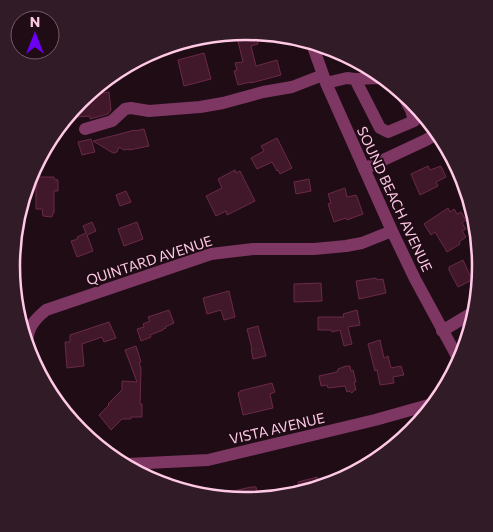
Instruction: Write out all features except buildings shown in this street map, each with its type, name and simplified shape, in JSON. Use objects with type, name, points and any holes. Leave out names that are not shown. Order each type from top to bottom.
[{"type":"street","name":"SOUND BEACH AVENUE","points":[[314,50],[324,79],[392,231],[415,279],[456,354]]},
{"type":"street","points":[[85,129],[112,121],[125,109],[149,111],[200,107],[324,79],[372,78]]},
{"type":"street","points":[[355,79],[380,128],[388,132],[414,121],[412,112]]},
{"type":"street","points":[[364,169],[432,136]]},
{"type":"street","name":"QUINTARD AVENUE","points":[[29,330],[36,319],[46,310],[211,254],[253,249],[314,249],[346,246],[362,243],[392,231]]},
{"type":"street","points":[[442,330],[468,316]]},
{"type":"street","name":"VISTA AVENUE","points":[[136,464],[208,460],[375,420],[424,406]]}]
